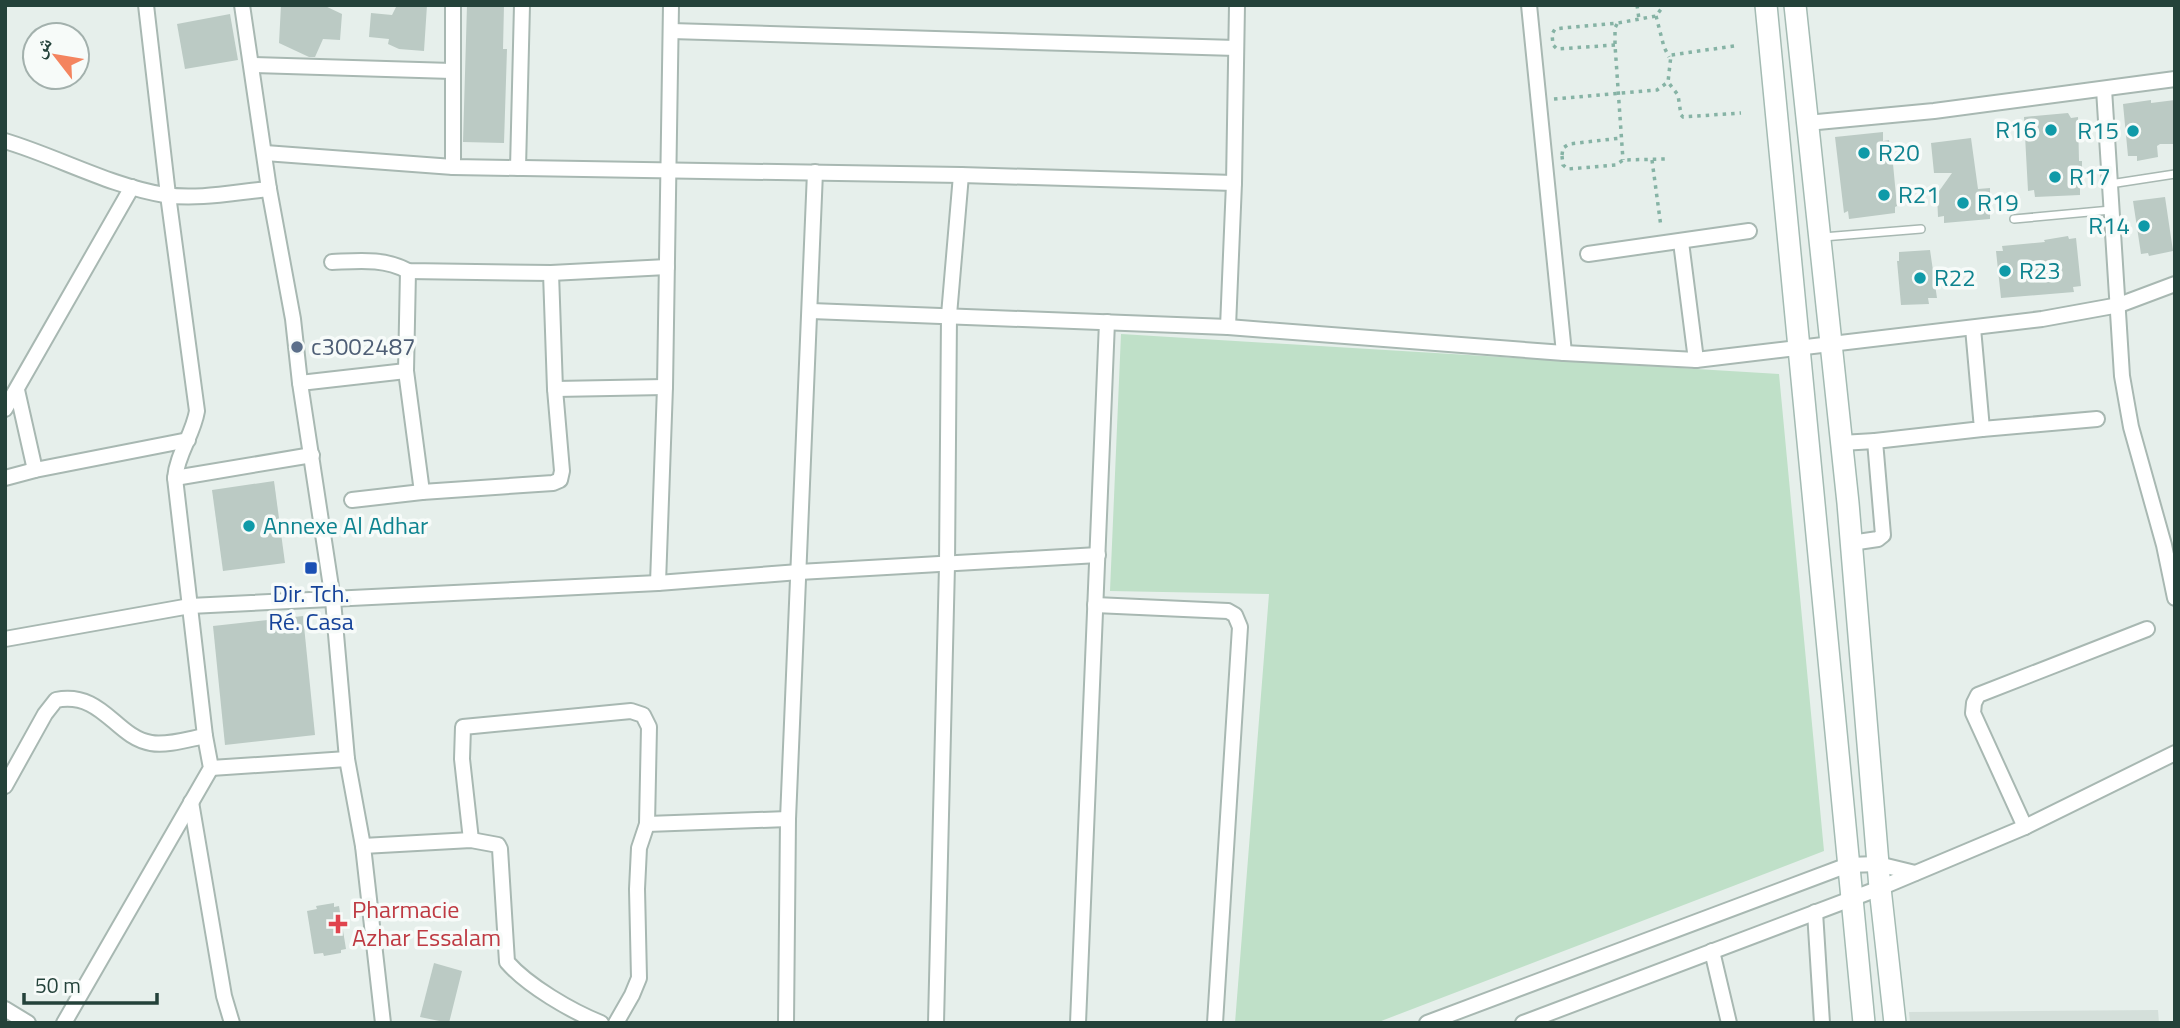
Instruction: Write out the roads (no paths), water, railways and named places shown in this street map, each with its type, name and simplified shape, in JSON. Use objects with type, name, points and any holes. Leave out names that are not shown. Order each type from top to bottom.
[{"type":"street","points":[[64,1023],[211,768],[175,478],[177,461],[195,424],[197,411],[146,5]]},
{"type":"street","points":[[242,5],[269,189],[293,319],[333,600],[347,759],[363,846],[383,1023]]},
{"type":"street","points":[[453,5],[453,167]]},
{"type":"street","points":[[518,168],[522,5]]},
{"type":"street","points":[[658,583],[670,170],[671,5]]},
{"type":"street","points":[[1228,327],[1237,5]]},
{"type":"street","points":[[1529,5],[1564,353]]},
{"type":"street","points":[[1766,5],[1864,1023]]},
{"type":"street","points":[[1795,5],[1851,543],[1880,888],[1895,1023]]},
{"type":"street","points":[[671,31],[1236,48]]},
{"type":"street","points":[[252,65],[452,71]]},
{"type":"street","points":[[1807,123],[1934,110],[2175,79]]},
{"type":"street","points":[[2104,89],[2122,376],[2130,427],[2169,543],[2175,598]]},
{"type":"street","points":[[5,141],[132,187],[168,195],[269,189]]},
{"type":"street","points":[[265,153],[453,167],[961,175],[1234,183]]},
{"type":"street","points":[[786,1023],[788,819],[815,173]]},
{"type":"street","points":[[936,1023],[947,565],[949,315],[961,175]]},
{"type":"street","points":[[5,409],[132,187]]},
{"type":"street","points":[[1588,254],[1749,232]]},
{"type":"street","points":[[1681,242],[1696,360]]},
{"type":"street","points":[[332,262],[381,261],[396,264],[408,271],[551,273],[667,267]]},
{"type":"street","points":[[408,271],[406,371],[422,492]]},
{"type":"street","points":[[352,500],[553,483],[561,480],[551,273]]},
{"type":"street","points":[[811,311],[1228,327],[1564,353],[1696,360],[2042,319],[2119,304],[2175,284]]},
{"type":"street","points":[[1078,1023],[1107,321]]},
{"type":"street","points":[[1973,328],[1982,429]]},
{"type":"street","points":[[300,383],[406,371]]},
{"type":"street","points":[[555,389],[665,387]]},
{"type":"street","points":[[17,390],[35,470]]},
{"type":"street","points":[[1841,443],[2097,419]]},
{"type":"street","points":[[5,478],[188,440]]},
{"type":"street","points":[[1851,543],[1878,539],[1883,535],[1875,441]]},
{"type":"street","points":[[175,478],[312,455]]},
{"type":"street","points":[[5,639],[190,606],[658,583],[1098,555]]},
{"type":"street","points":[[1095,605],[1228,611],[1238,620],[1240,627],[1215,1023]]},
{"type":"street","points":[[2025,827],[1973,713],[1978,695],[2147,629]]},
{"type":"street","points":[[5,786],[55,700],[68,698],[83,701],[107,715],[134,737],[154,744],[205,736]]},
{"type":"street","points":[[471,840],[461,733],[463,727],[631,711],[643,715],[649,727],[647,824],[639,848],[638,862],[639,978],[616,1023]]},
{"type":"street","points":[[1523,1023],[1880,888],[2025,827],[2175,753]]},
{"type":"street","points":[[211,768],[347,759]]},
{"type":"street","points":[[191,802],[224,996],[232,1023]]},
{"type":"street","points":[[647,824],[788,819]]},
{"type":"street","points":[[363,846],[471,840],[494,843],[500,849],[507,962],[518,974],[551,996],[601,1023]]},
{"type":"street","points":[[1427,1023],[1848,865],[1878,864],[1915,873]]},
{"type":"street","points":[[1815,912],[1822,1023]]},
{"type":"street","points":[[1712,951],[1729,1023]]},
{"type":"street","points":[[5,1009],[28,1023]]},
{"type":"lane","points":[[2109,184],[2175,174]]},
{"type":"lane","points":[[2014,219],[2111,210]]},
{"type":"lane","points":[[1819,238],[1921,229]]},
{"type":"place","name":"R16","points":[[2051,130]]},
{"type":"place","name":"R15","points":[[2133,131]]},
{"type":"place","name":"R20","points":[[1864,153]]},
{"type":"place","name":"R17","points":[[2055,177]]},
{"type":"place","name":"R21","points":[[1884,195]]},
{"type":"place","name":"R19","points":[[1963,203]]},
{"type":"place","name":"R14","points":[[2144,226]]},
{"type":"place","name":"R23","points":[[2005,271]]},
{"type":"place","name":"R22","points":[[1920,278]]},
{"type":"place","name":"c3002487","points":[[297,347]]},
{"type":"place","name":"Annexe Al Adhar","points":[[249,526]]},
{"type":"place","name":"Dir. Tch. Ré. Casa","points":[[311,568]]},
{"type":"place","name":"Pharmacie Azhar Essalam","points":[[338,924]]}]
